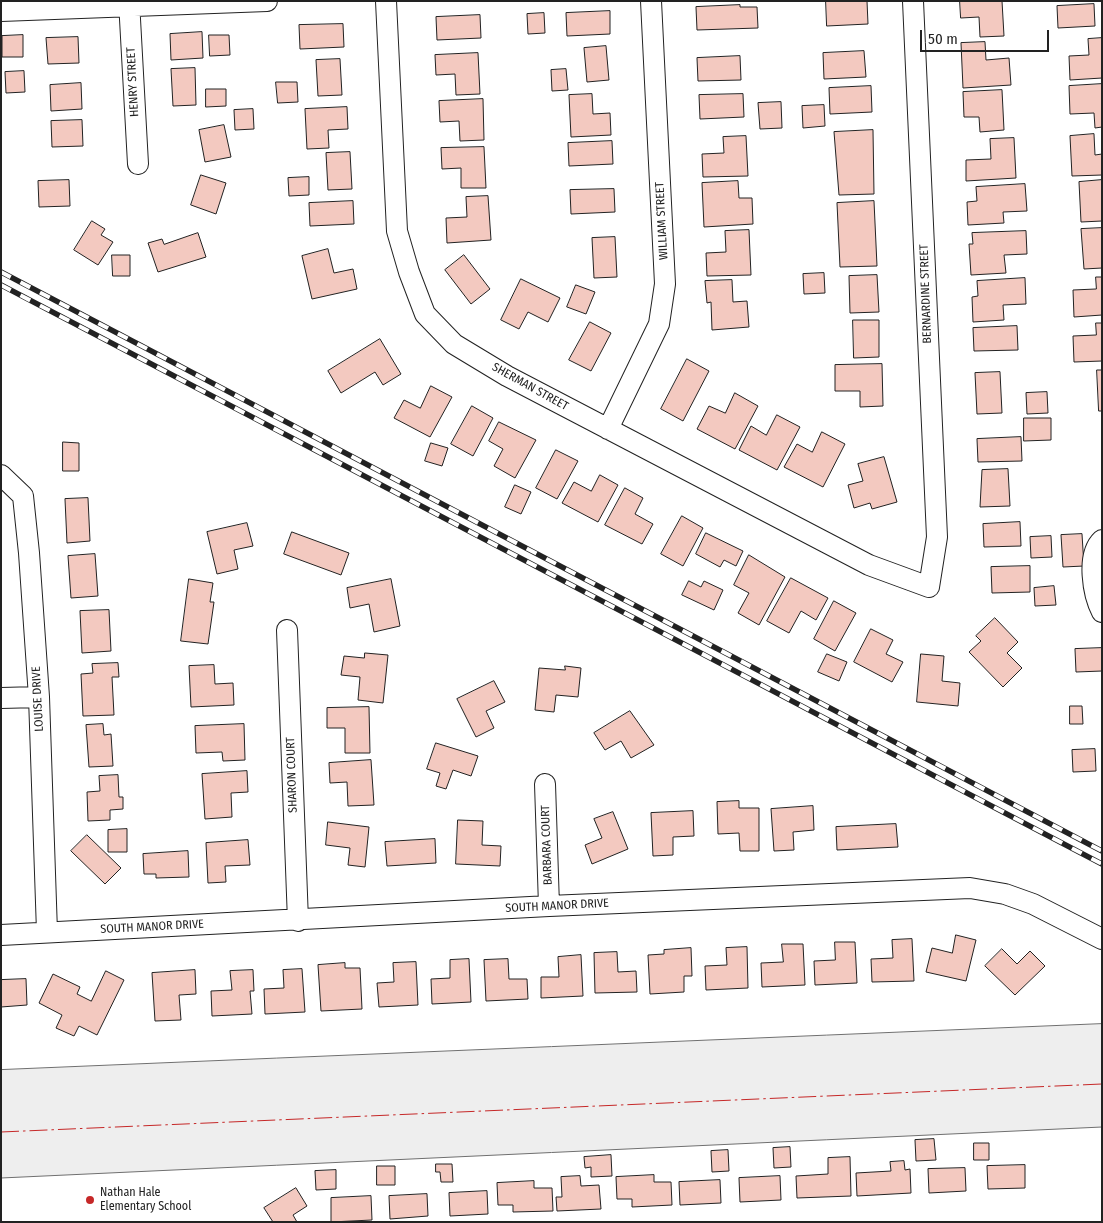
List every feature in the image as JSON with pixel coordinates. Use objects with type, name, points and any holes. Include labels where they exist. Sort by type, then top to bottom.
[{"type":"street","points":[[1,11],[129,3],[267,1]]},
{"type":"street","name":"SHERMAN STREET","points":[[386,1],[397,231],[409,272],[425,314],[454,344],[608,429],[869,565],[929,587]]},
{"type":"street","name":"WILLIAM STREET","points":[[608,429],[659,324],[664,284],[651,1]]},
{"type":"street","name":"BERNARDINE STREET","points":[[914,1],[937,537],[929,587]]},
{"type":"street","name":"HENRY STREET","points":[[129,3],[138,164]]},
{"type":"street","name":"LOUISE DRIVE","points":[[1,476],[23,496],[39,697],[47,932]]},
{"type":"street","points":[[1102,540],[1094,551],[1093,565],[1096,602],[1102,612]]},
{"type":"street","name":"SHARON COURT","points":[[287,630],[298,921]]},
{"type":"street","points":[[1,698],[39,697]]},
{"type":"street","name":"BARBARA COURT","points":[[545,784],[549,906]]},
{"type":"street","name":"SOUTH MANOR DRIVE","points":[[1,935],[298,921],[549,906],[970,888],[1005,894],[1033,904],[1102,939]]},
{"type":"shaded area","points":[[1102,1024],[1102,1127],[1,1178],[1,1070]]},
{"type":"building","points":[[826,1],[867,1],[868,24],[827,26]]},
{"type":"building","points":[[960,1],[1002,1],[1004,36],[980,37],[979,17],[961,18]]},
{"type":"building","points":[[1094,4],[1095,26],[1058,28],[1057,6]]},
{"type":"building","points":[[740,5],[740,7],[757,7],[758,28],[697,30],[696,7]]},
{"type":"building","points":[[610,11],[610,34],[567,36],[566,13]]},
{"type":"building","points":[[544,13],[545,33],[528,34],[527,14]]},
{"type":"building","points":[[480,15],[481,38],[437,40],[436,17]]},
{"type":"building","points":[[343,24],[344,47],[300,49],[299,25]]},
{"type":"building","points":[[202,32],[203,58],[171,60],[170,34]]},
{"type":"building","points":[[23,35],[23,57],[2,57],[2,36]]},
{"type":"building","points":[[209,35],[229,35],[230,55],[210,56]]},
{"type":"building","points":[[78,37],[79,63],[48,64],[46,38]]},
{"type":"building","points":[[1102,38],[1102,78],[1070,80],[1069,56],[1089,55],[1088,39]]},
{"type":"building","points":[[985,42],[986,60],[1009,58],[1011,85],[963,88],[961,43]]},
{"type":"building","points":[[606,46],[609,80],[587,82],[584,48]]},
{"type":"building","points":[[864,51],[866,77],[824,79],[823,53]]},
{"type":"building","points":[[478,53],[480,94],[456,95],[455,74],[436,75],[435,55]]},
{"type":"building","points":[[740,56],[741,80],[698,81],[697,58]]},
{"type":"building","points":[[340,59],[342,95],[318,96],[316,60]]},
{"type":"building","points":[[195,68],[196,105],[173,106],[171,69]]},
{"type":"building","points":[[566,69],[568,90],[552,91],[551,70]]},
{"type":"building","points":[[24,71],[25,92],[6,93],[5,72]]},
{"type":"building","points":[[276,82],[297,82],[298,102],[278,103]]},
{"type":"building","points":[[81,83],[82,109],[51,111],[50,85]]},
{"type":"building","points":[[1102,84],[1102,127],[1095,128],[1094,113],[1070,114],[1069,86]]},
{"type":"building","points":[[871,86],[872,112],[830,114],[829,88]]},
{"type":"building","points":[[206,89],[226,89],[226,106],[206,107]]},
{"type":"building","points":[[1002,90],[1004,130],[980,132],[979,117],[964,117],[963,92]]},
{"type":"building","points":[[592,94],[593,114],[610,113],[611,135],[571,137],[569,95]]},
{"type":"building","points":[[743,94],[744,117],[700,119],[699,95]]},
{"type":"building","points":[[483,99],[484,140],[460,141],[459,121],[440,122],[439,101]]},
{"type":"building","points":[[781,102],[782,128],[760,129],[758,103]]},
{"type":"building","points":[[824,105],[825,126],[803,128],[802,106]]},
{"type":"building","points":[[347,107],[348,129],[328,130],[329,148],[307,149],[305,109]]},
{"type":"building","points":[[253,109],[254,129],[235,130],[234,110]]},
{"type":"building","points":[[82,120],[83,146],[52,147],[51,121]]},
{"type":"building","points":[[224,125],[231,157],[205,162],[199,130]]},
{"type":"building","points":[[873,130],[874,194],[839,195],[834,132]]},
{"type":"building","points":[[1094,134],[1095,155],[1102,154],[1102,175],[1072,176],[1070,136]]},
{"type":"building","points":[[746,136],[748,176],[703,177],[702,154],[724,153],[723,137]]},
{"type":"building","points":[[1014,138],[1016,178],[966,181],[966,160],[991,159],[990,139]]},
{"type":"building","points":[[612,141],[613,164],[569,166],[568,143]]},
{"type":"building","points":[[484,147],[486,188],[461,188],[461,168],[442,169],[441,148]]},
{"type":"building","points":[[350,152],[352,189],[328,190],[326,153]]},
{"type":"building","points":[[201,175],[226,183],[216,214],[191,205]]},
{"type":"building","points":[[309,177],[309,195],[289,196],[288,178]]},
{"type":"building","points":[[69,180],[70,206],[39,207],[38,181]]},
{"type":"building","points":[[1102,180],[1102,221],[1081,222],[1079,182]]},
{"type":"building","points":[[738,181],[739,198],[752,198],[753,224],[704,227],[702,183]]},
{"type":"building","points":[[1025,184],[1027,211],[1003,212],[1004,223],[968,225],[967,202],[977,201],[976,187]]},
{"type":"building","points":[[614,189],[615,212],[571,214],[570,190]]},
{"type":"building","points":[[488,196],[491,240],[447,243],[446,218],[467,217],[466,197]]},
{"type":"building","points":[[353,201],[354,224],[310,226],[309,203]]},
{"type":"building","points":[[874,201],[877,266],[840,267],[837,203]]},
{"type":"building","points":[[92,221],[105,229],[101,235],[113,242],[98,265],[74,250]]},
{"type":"building","points":[[1102,228],[1102,268],[1084,269],[1081,229]]},
{"type":"building","points":[[749,230],[751,275],[707,276],[706,253],[726,252],[725,231]]},
{"type":"building","points":[[1026,231],[1027,254],[1004,255],[1006,273],[971,275],[969,244],[973,244],[972,233]]},
{"type":"building","points":[[198,233],[206,257],[158,272],[148,243],[162,239],[164,244]]},
{"type":"building","points":[[615,237],[617,277],[594,278],[592,238]]},
{"type":"building","points":[[328,249],[334,273],[353,269],[357,289],[312,299],[302,256]]},
{"type":"building","points":[[112,255],[130,255],[130,276],[113,276]]},
{"type":"building","points":[[464,255],[490,289],[471,304],[445,270]]},
{"type":"building","points":[[824,273],[825,293],[804,294],[803,274]]},
{"type":"building","points":[[877,275],[879,312],[850,313],[849,276]]},
{"type":"building","points":[[1096,277],[1102,277],[1102,315],[1074,317],[1073,290],[1096,289]]},
{"type":"building","points":[[1025,278],[1026,304],[1003,305],[1004,320],[973,322],[972,297],[978,296],[977,281]]},
{"type":"building","points":[[521,279],[560,298],[548,322],[528,312],[519,329],[501,320]]},
{"type":"building","points":[[732,280],[733,302],[747,301],[749,327],[712,330],[711,302],[707,303],[705,281]]},
{"type":"building","points":[[576,285],[595,292],[586,314],[567,307]]},
{"type":"building","points":[[853,320],[879,320],[879,357],[854,358]]},
{"type":"building","points":[[590,322],[611,333],[591,371],[569,360]]},
{"type":"building","points":[[1096,323],[1102,323],[1102,361],[1074,362],[1073,336],[1096,335]]},
{"type":"building","points":[[1017,326],[1018,350],[974,351],[973,328]]},
{"type":"building","points":[[380,339],[401,374],[383,385],[375,372],[341,393],[328,371]]},
{"type":"building","points":[[687,359],[709,371],[683,421],[661,409]]},
{"type":"building","points":[[882,364],[883,406],[860,407],[860,391],[835,391],[835,365]]},
{"type":"building","points":[[1097,370],[1102,370],[1102,411],[1099,411]]},
{"type":"building","points":[[1000,372],[1002,413],[977,414],[975,373]]},
{"type":"building","points":[[431,386],[452,397],[430,437],[394,418],[404,400],[420,408]]},
{"type":"building","points":[[1047,392],[1048,413],[1027,414],[1026,393]]},
{"type":"building","points":[[735,393],[758,406],[735,449],[697,429],[709,406],[725,413]]},
{"type":"building","points":[[472,406],[493,418],[473,456],[451,444]]},
{"type":"building","points":[[777,415],[800,427],[777,470],[739,450],[751,426],[766,435]]},
{"type":"building","points":[[1024,418],[1051,418],[1051,440],[1024,441]]},
{"type":"building","points":[[499,422],[536,440],[515,478],[494,466],[503,449],[489,441]]},
{"type":"building","points":[[822,432],[845,444],[823,487],[784,467],[797,444],[812,452]]},
{"type":"building","points":[[1021,437],[1022,461],[978,462],[977,439]]},
{"type":"building","points":[[63,442],[79,443],[79,471],[63,471]]},
{"type":"building","points":[[431,443],[448,448],[442,466],[425,461]]},
{"type":"building","points":[[556,450],[578,461],[557,499],[536,488]]},
{"type":"building","points":[[884,457],[897,502],[872,509],[870,503],[854,508],[848,485],[863,481],[858,464]]},
{"type":"building","points":[[1008,469],[1010,506],[980,507],[982,470]]},
{"type":"building","points":[[600,475],[618,485],[598,522],[562,503],[574,482],[591,491]]},
{"type":"building","points":[[515,485],[531,492],[521,514],[505,507]]},
{"type":"building","points":[[625,488],[643,498],[635,514],[653,524],[642,544],[605,525]]},
{"type":"building","points":[[88,498],[90,541],[67,543],[65,499]]},
{"type":"building","points":[[682,516],[703,528],[683,566],[661,554]]},
{"type":"building","points":[[1020,522],[1021,546],[984,547],[983,524]]},
{"type":"building","points":[[247,523],[253,546],[234,550],[238,569],[217,574],[207,532]]},
{"type":"building","points":[[292,532],[349,553],[341,575],[284,554]]},
{"type":"building","points":[[706,533],[743,551],[736,566],[724,560],[720,567],[696,554]]},
{"type":"building","points":[[1082,534],[1084,566],[1063,567],[1061,535]]},
{"type":"building","points":[[1051,536],[1052,557],[1031,558],[1030,537]]},
{"type":"building","points":[[95,554],[98,596],[71,598],[68,556]]},
{"type":"building","points":[[749,555],[785,577],[759,625],[738,613],[749,593],[734,585]]},
{"type":"building","points":[[1030,566],[1030,592],[992,593],[991,567]]},
{"type":"building","points":[[791,578],[828,598],[816,620],[801,611],[789,633],[767,621]]},
{"type":"building","points":[[189,579],[213,583],[210,602],[214,602],[208,644],[181,641]]},
{"type":"building","points":[[391,579],[400,626],[374,632],[369,604],[350,608],[347,588]]},
{"type":"building","points":[[689,581],[701,587],[704,581],[723,590],[714,610],[682,595]]},
{"type":"building","points":[[1054,586],[1056,605],[1035,606],[1034,588]]},
{"type":"building","points":[[834,601],[856,613],[835,651],[814,639]]},
{"type":"building","points":[[109,610],[111,651],[82,653],[80,611]]},
{"type":"building","points":[[995,618],[1018,642],[1007,653],[1022,668],[1003,687],[969,652],[981,641],[976,636]]},
{"type":"building","points":[[871,629],[893,640],[886,654],[903,662],[892,682],[854,662]]},
{"type":"building","points":[[1102,648],[1102,671],[1076,672],[1075,649]]},
{"type":"building","points":[[365,653],[388,655],[383,703],[358,700],[360,677],[341,675],[344,656],[364,658]]},
{"type":"building","points":[[827,654],[847,662],[839,681],[818,672]]},
{"type":"building","points":[[921,654],[944,656],[942,681],[960,683],[958,706],[917,702]]},
{"type":"building","points":[[118,663],[119,677],[112,677],[114,715],[83,716],[81,674],[93,673],[92,664]]},
{"type":"building","points":[[214,665],[215,684],[233,683],[234,705],[191,707],[189,666]]},
{"type":"building","points":[[565,666],[581,668],[578,697],[556,695],[554,712],[535,710],[539,668],[565,670]]},
{"type":"building","points":[[494,681],[505,702],[486,711],[494,728],[476,737],[457,699]]},
{"type":"building","points":[[1070,706],[1082,706],[1083,724],[1070,724]]},
{"type":"building","points":[[369,707],[370,753],[345,753],[345,728],[327,728],[327,708]]},
{"type":"building","points":[[630,711],[654,745],[631,758],[621,741],[605,750],[594,733]]},
{"type":"building","points":[[103,724],[104,735],[111,734],[113,766],[89,767],[86,725]]},
{"type":"building","points":[[244,724],[245,760],[223,761],[222,752],[196,753],[195,726]]},
{"type":"building","points":[[436,743],[478,756],[471,776],[453,770],[446,789],[436,786],[440,773],[427,769]]},
{"type":"building","points":[[1095,749],[1096,771],[1073,772],[1072,750]]},
{"type":"building","points":[[371,760],[374,805],[348,806],[347,782],[330,783],[329,763]]},
{"type":"building","points":[[247,771],[248,792],[231,793],[232,817],[205,819],[202,774]]},
{"type":"building","points":[[118,775],[119,797],[123,797],[123,809],[110,810],[110,820],[88,821],[87,792],[100,791],[99,776]]},
{"type":"building","points":[[739,801],[739,808],[759,808],[759,851],[740,851],[739,833],[718,834],[717,802]]},
{"type":"building","points":[[813,806],[814,830],[793,832],[794,850],[774,851],[771,809]]},
{"type":"building","points":[[693,811],[694,836],[673,837],[673,855],[653,856],[651,813]]},
{"type":"building","points":[[613,812],[628,849],[592,864],[585,845],[602,838],[594,819]]},
{"type":"building","points":[[458,820],[483,821],[482,845],[501,846],[500,866],[456,864]]},
{"type":"building","points":[[328,822],[369,827],[365,867],[348,865],[350,848],[326,845]]},
{"type":"building","points":[[896,824],[898,847],[837,850],[836,827]]},
{"type":"building","points":[[127,829],[127,852],[108,852],[108,830]]},
{"type":"building","points":[[87,835],[121,868],[105,884],[71,851]]},
{"type":"building","points":[[435,839],[436,863],[387,866],[385,842]]},
{"type":"building","points":[[248,840],[250,865],[225,866],[226,882],[208,883],[206,843]]},
{"type":"building","points":[[188,851],[189,877],[156,878],[156,874],[144,874],[143,854]]},
{"type":"building","points":[[956,935],[976,940],[966,981],[926,972],[932,948],[952,953]]},
{"type":"building","points":[[912,939],[914,981],[872,982],[871,959],[893,958],[892,940]]},
{"type":"building","points":[[835,942],[855,942],[857,983],[815,985],[814,961],[835,960]]},
{"type":"building","points":[[782,944],[803,944],[805,985],[762,987],[761,963],[783,962]]},
{"type":"building","points":[[747,947],[748,988],[706,990],[705,966],[727,965],[726,948]]},
{"type":"building","points":[[691,948],[692,976],[684,976],[684,992],[650,994],[648,955],[664,954],[664,950]]},
{"type":"building","points":[[1002,949],[1017,964],[1030,951],[1045,966],[1015,995],[985,966]]},
{"type":"building","points":[[617,952],[618,972],[636,971],[637,992],[595,993],[594,953]]},
{"type":"building","points":[[581,955],[583,996],[541,998],[541,977],[559,977],[558,957]]},
{"type":"building","points":[[469,959],[471,1002],[432,1004],[431,979],[450,978],[450,960]]},
{"type":"building","points":[[508,959],[509,979],[527,979],[528,999],[486,1001],[484,960]]},
{"type":"building","points":[[416,962],[418,1005],[379,1007],[377,983],[394,982],[393,963]]},
{"type":"building","points":[[345,963],[345,968],[360,968],[362,1009],[321,1011],[318,965]]},
{"type":"building","points":[[302,969],[305,1012],[265,1014],[264,989],[284,988],[283,970]]},
{"type":"building","points":[[195,970],[196,994],[179,995],[181,1020],[155,1021],[152,973]]},
{"type":"building","points":[[253,970],[254,991],[250,991],[252,1014],[212,1016],[211,991],[232,990],[230,971]]},
{"type":"building","points":[[106,971],[124,980],[97,1035],[79,1026],[74,1036],[56,1028],[62,1015],[39,1003],[53,974],[80,987],[77,994],[91,1001]]},
{"type":"building","points":[[26,979],[27,1005],[1,1007],[1,980]]},
{"type":"building","points":[[934,1139],[936,1160],[916,1161],[915,1140]]},
{"type":"building","points":[[974,1143],[989,1143],[989,1160],[974,1160]]},
{"type":"building","points":[[790,1147],[791,1167],[774,1168],[773,1148]]},
{"type":"building","points":[[728,1150],[729,1171],[712,1172],[711,1151]]},
{"type":"building","points":[[611,1155],[612,1176],[591,1177],[591,1167],[585,1168],[584,1157]]},
{"type":"building","points":[[850,1157],[851,1196],[797,1198],[796,1176],[828,1174],[828,1158]]},
{"type":"building","points":[[904,1161],[905,1170],[910,1169],[911,1193],[857,1196],[856,1173],[891,1171],[890,1162]]},
{"type":"building","points":[[436,1164],[452,1164],[453,1182],[441,1182],[440,1172],[436,1172]]},
{"type":"building","points":[[1025,1165],[1025,1188],[988,1189],[987,1166]]},
{"type":"building","points":[[377,1166],[395,1166],[395,1185],[377,1185]]},
{"type":"building","points":[[965,1168],[966,1191],[929,1193],[928,1169]]},
{"type":"building","points":[[336,1170],[336,1189],[316,1190],[315,1171]]},
{"type":"building","points":[[654,1175],[654,1182],[671,1182],[672,1205],[632,1207],[632,1199],[617,1199],[616,1177]]},
{"type":"building","points":[[580,1176],[581,1186],[599,1185],[601,1209],[557,1211],[556,1197],[562,1197],[561,1177]]},
{"type":"building","points":[[780,1176],[781,1200],[740,1202],[739,1178]]},
{"type":"building","points":[[720,1180],[721,1203],[680,1205],[679,1182]]},
{"type":"building","points":[[534,1181],[534,1188],[552,1188],[553,1211],[513,1212],[513,1205],[498,1205],[497,1183]]},
{"type":"building","points":[[296,1188],[307,1206],[293,1215],[297,1222],[273,1222],[264,1208]]},
{"type":"building","points":[[487,1191],[488,1214],[450,1216],[449,1193]]},
{"type":"building","points":[[427,1194],[428,1216],[390,1219],[389,1196]]},
{"type":"building","points":[[371,1196],[372,1220],[331,1222],[331,1198]]},
{"type":"railway","points":[[1,272],[1102,851]]},
{"type":"railway","points":[[1,285],[1102,864]]},
{"type":"power","points":[[1,1132],[1102,1084]]},
{"type":"place","name":"Nathan Hale Elementary School","points":[[90,1200]]}]
